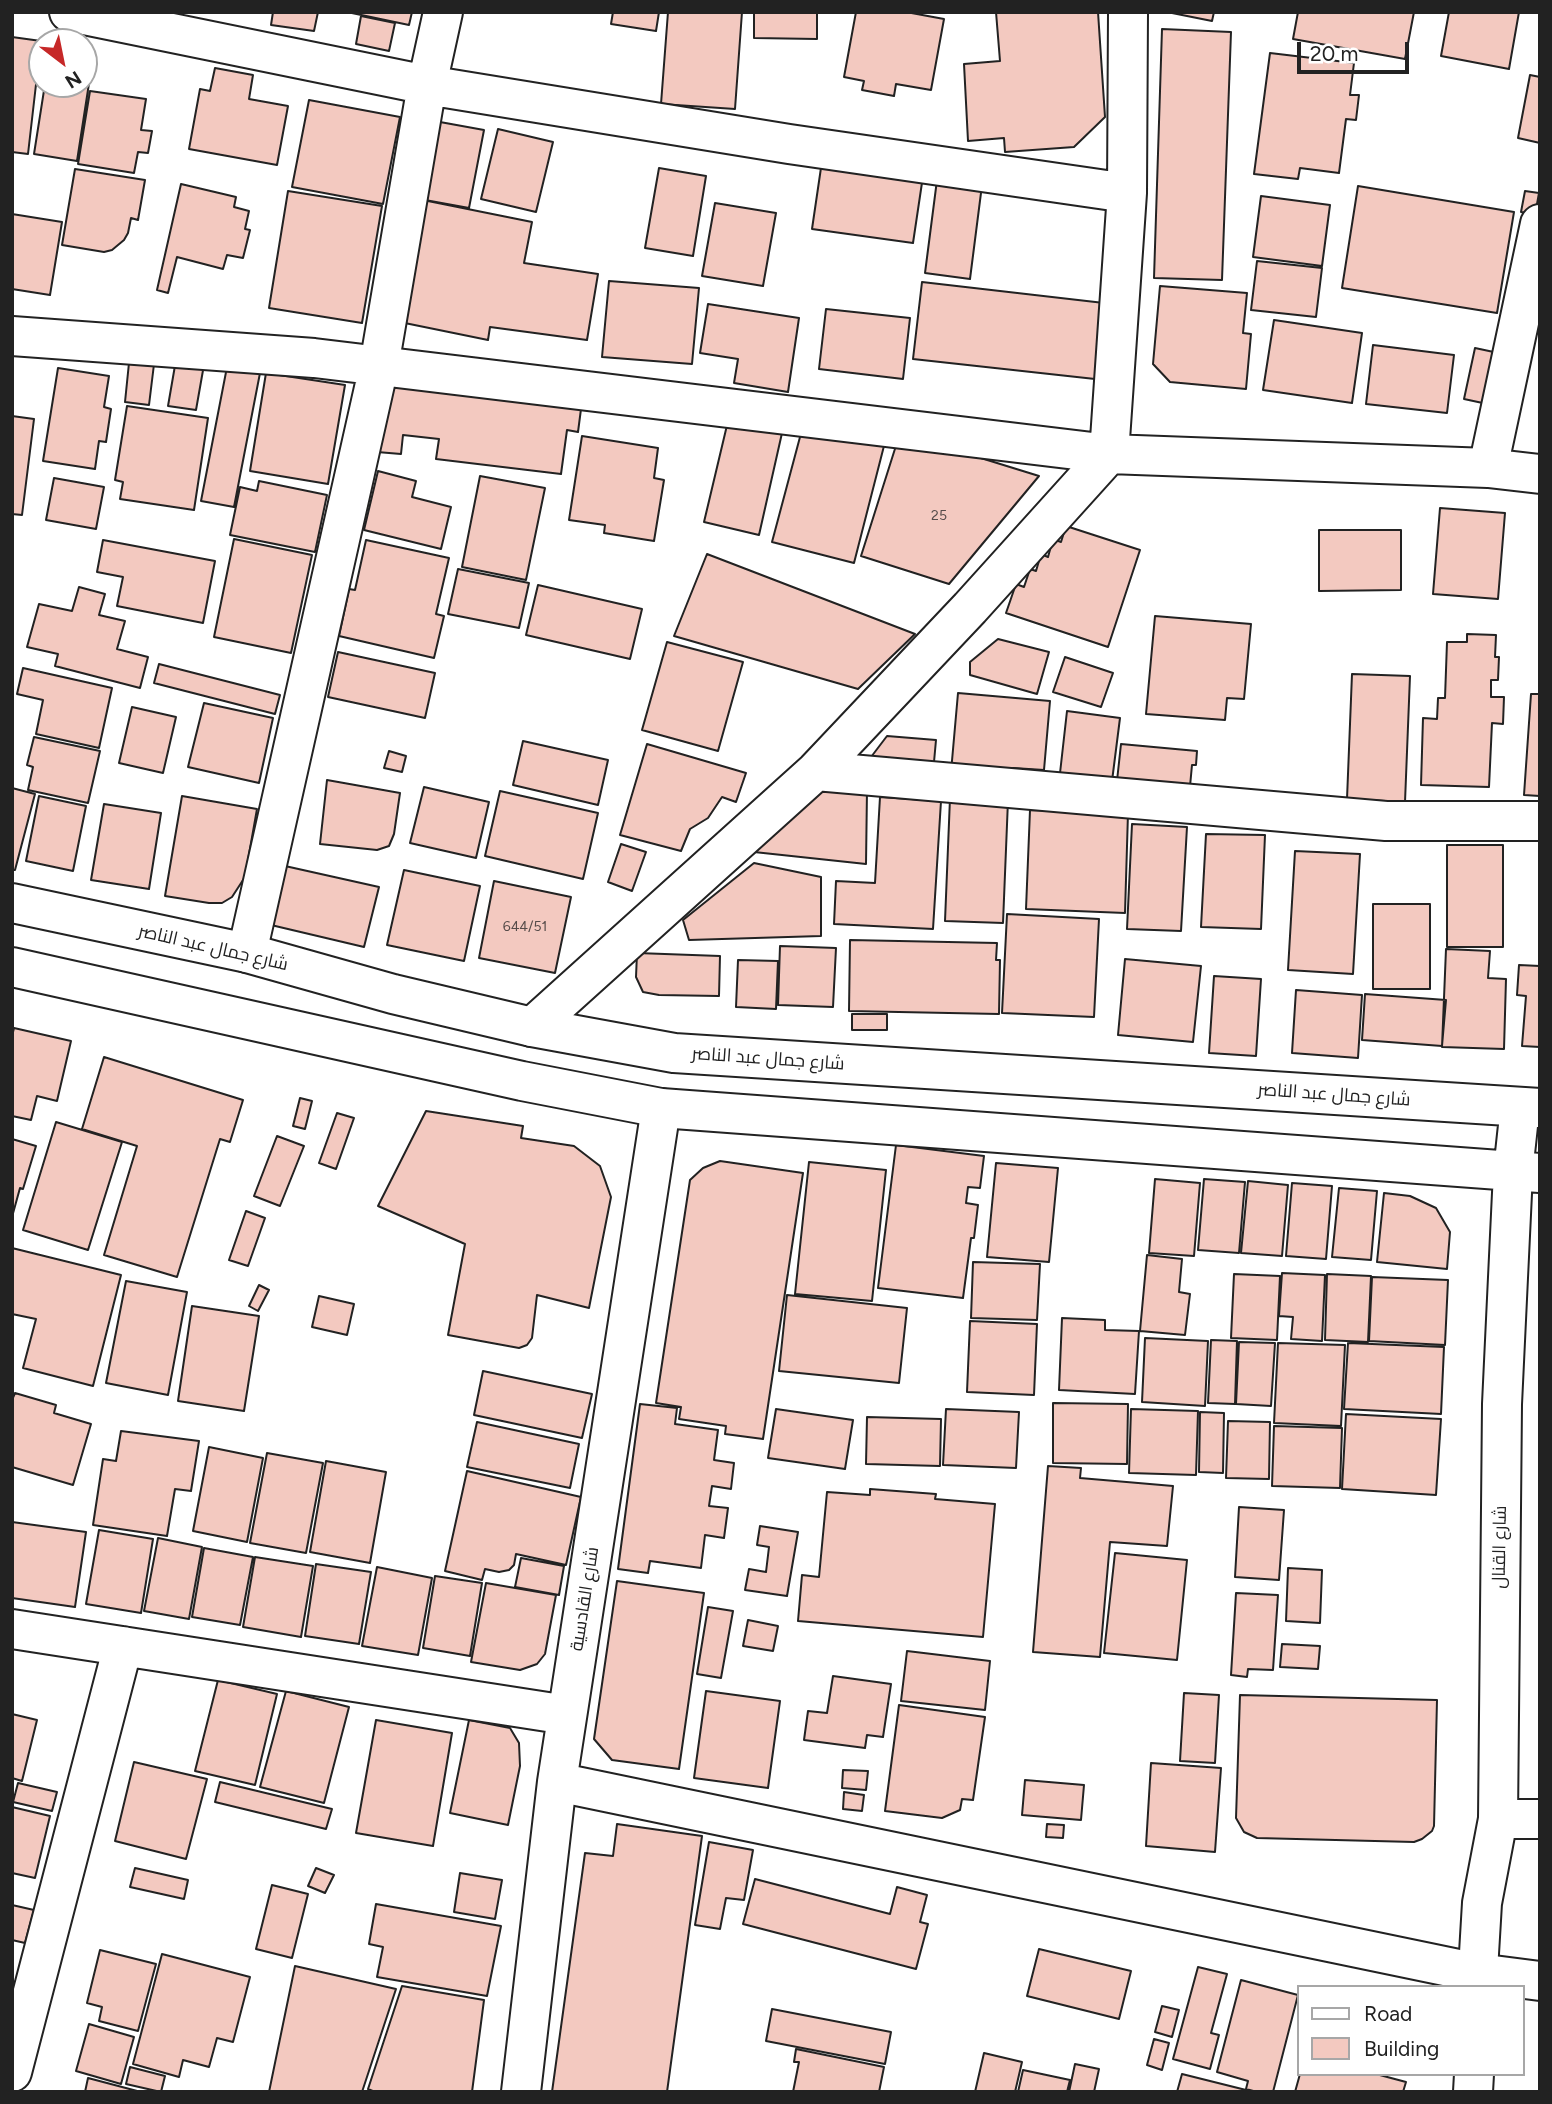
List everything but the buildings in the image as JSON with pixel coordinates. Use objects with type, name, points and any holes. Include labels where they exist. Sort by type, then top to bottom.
[{"type":"street","points":[[69,12],[427,85],[789,144],[1127,192]]},
{"type":"street","points":[[247,953],[379,366],[427,85],[443,12]]},
{"type":"street","points":[[532,1027],[816,771],[970,608],[1109,454],[1127,192],[1128,12]]},
{"type":"street","points":[[1488,468],[1540,224]]},
{"type":"street","points":[[12,336],[314,358],[1109,454],[1488,468],[1540,474]]},
{"type":"street","points":[[816,771],[1386,821],[1540,821]]},
{"type":"street","name":"شارع جمال عبد الناصر","points":[[12,903],[247,953],[393,994],[532,1027],[674,1053],[1530,1108]]},
{"type":"street","points":[[12,967],[522,1081],[661,1108],[1527,1172]]},
{"type":"street","name":"شارع القادسية","points":[[521,2092],[557,1782],[661,1108]]},
{"type":"street","name":"شارع القنال","points":[[1478,1980],[1482,1903],[1498,1819],[1502,1404],[1527,1172],[1530,1108]]},
{"type":"street","points":[[12,1629],[567,1715]]},
{"type":"street","points":[[12,2072],[123,1646]]},
{"type":"street","points":[[557,1782],[1478,1980],[1540,1981]]},
{"type":"street","points":[[1498,1819],[1540,1819]]}]
